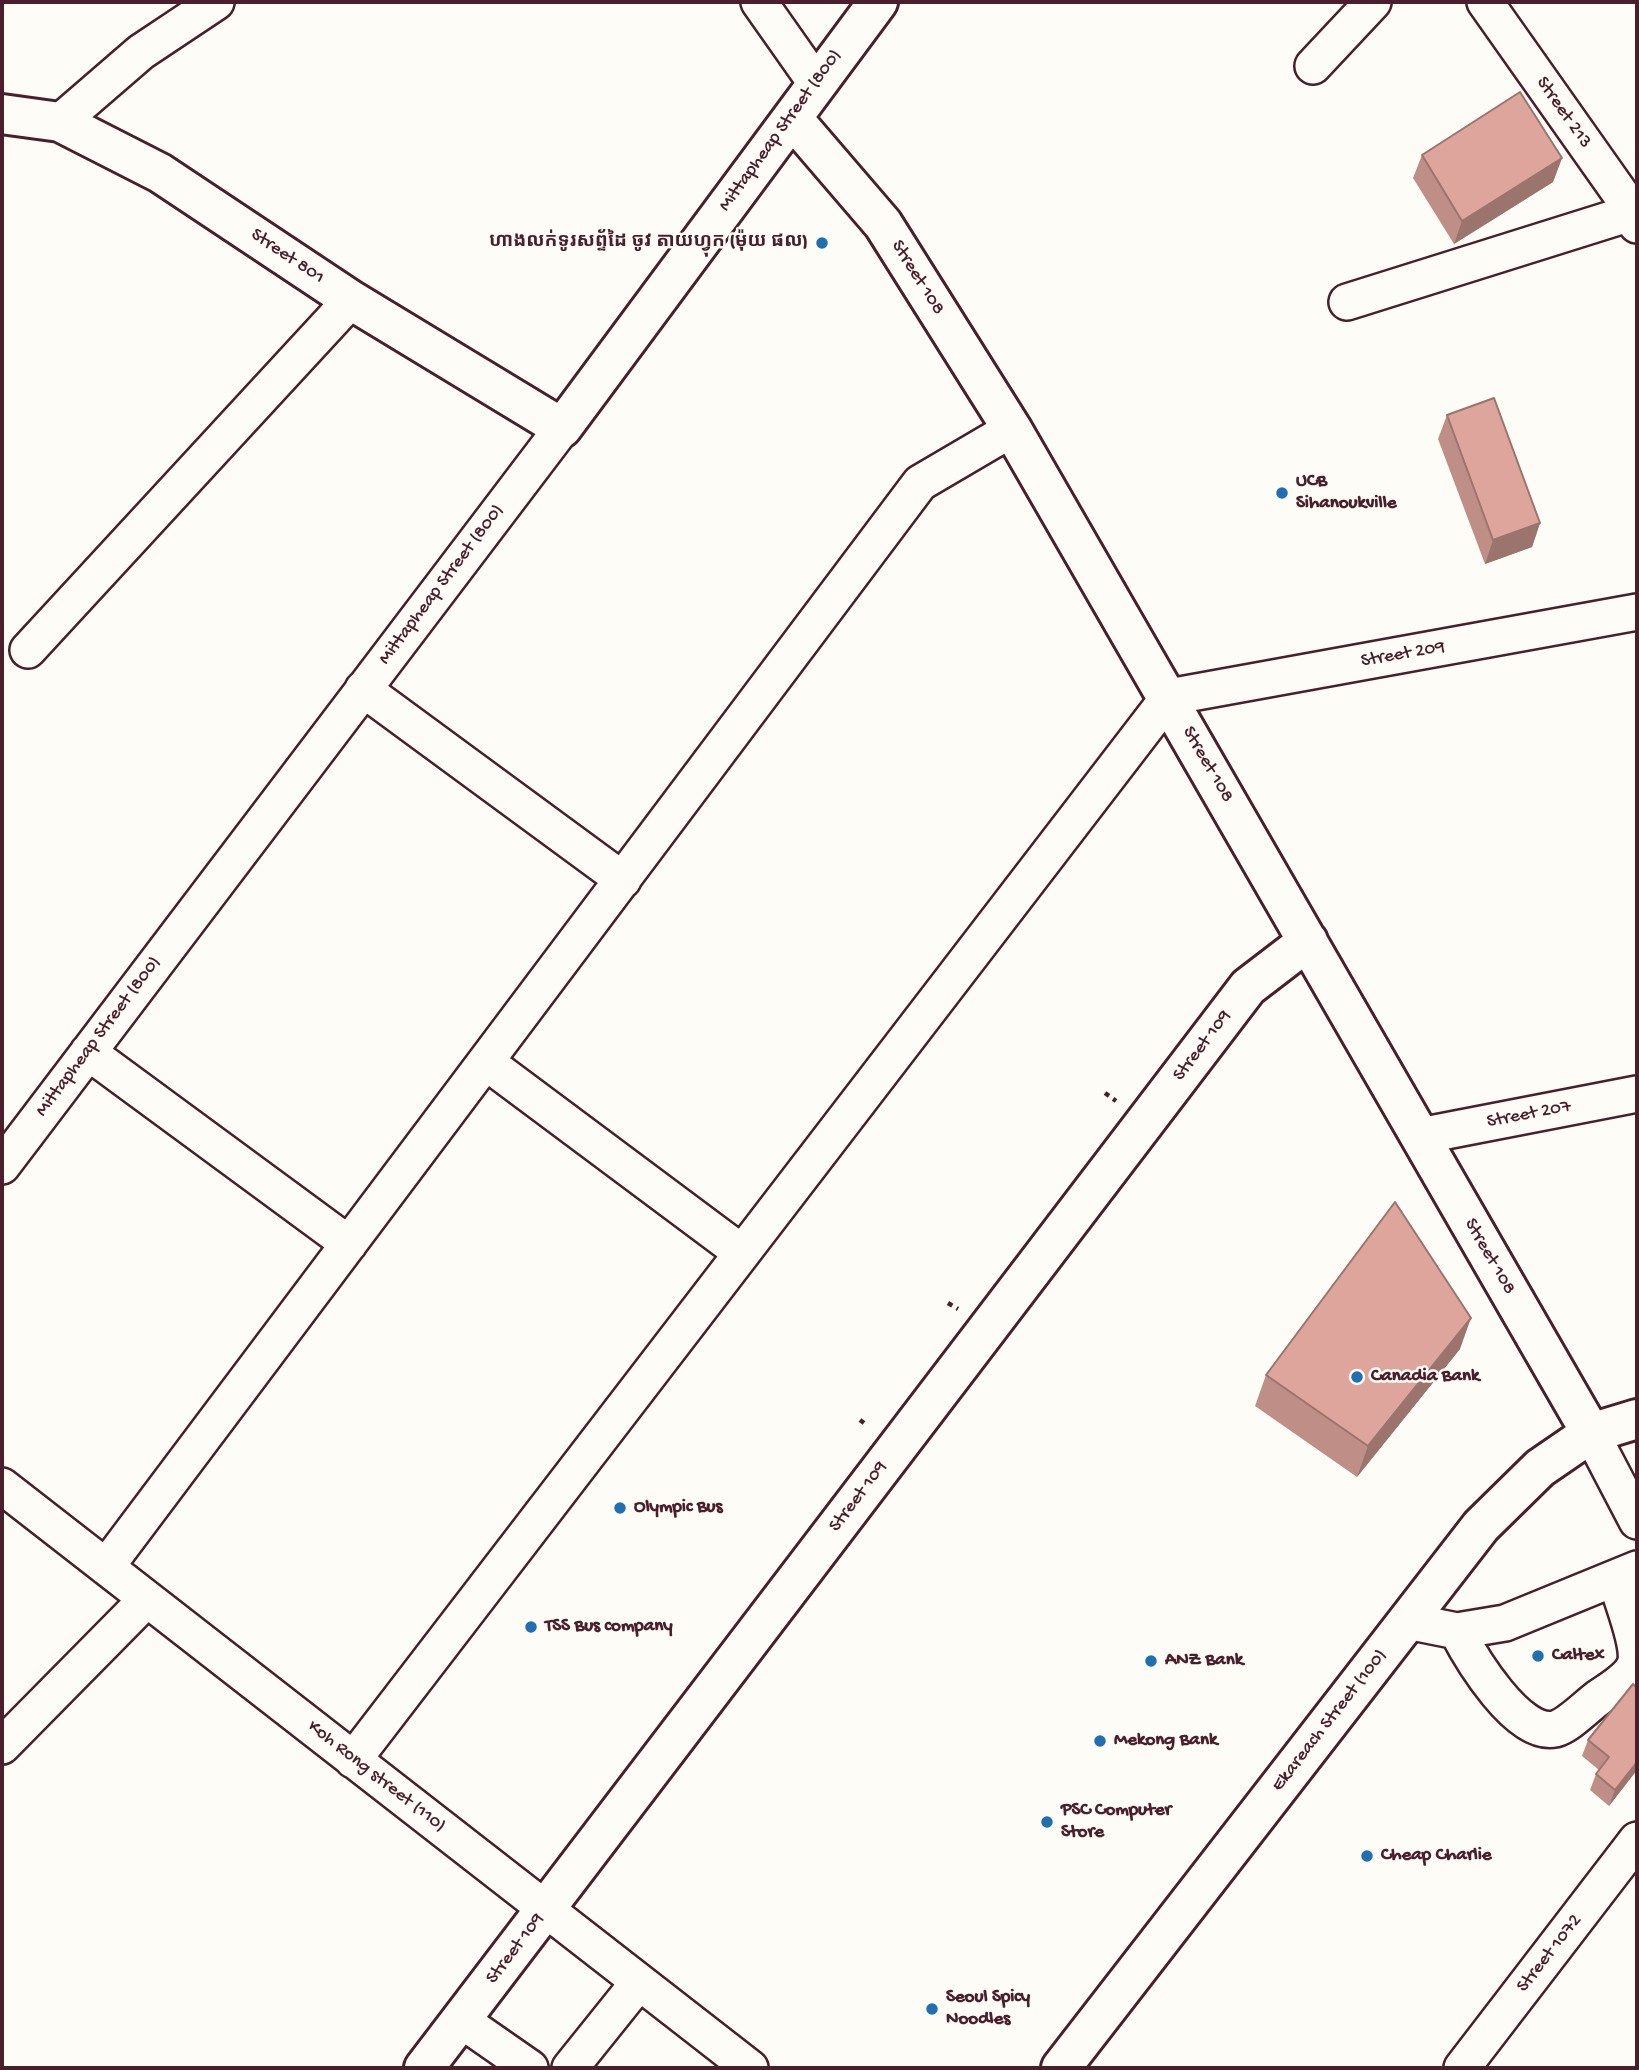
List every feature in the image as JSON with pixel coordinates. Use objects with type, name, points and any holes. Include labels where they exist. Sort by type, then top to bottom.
[{"type":"main road","name":"Mittapheap Street (800)","points":[[562,428],[878,2]]},
{"type":"main road","name":"Street 801","points":[[2,114],[60,122],[160,173],[351,300],[562,428]]},
{"type":"main road","name":"Street 108","points":[[792,118],[883,224],[1012,429],[1169,697],[1591,1433]]},
{"type":"main road","name":"Street 109","points":[[424,2068],[1248,987],[1308,941]]},
{"type":"main road","name":"Ekareach Street (100)","points":[[1061,2068],[1481,1526],[1540,1468],[1591,1433],[1637,1419]]},
{"type":"street","points":[[60,122],[141,51],[216,2]]},
{"type":"street","points":[[759,2],[816,83]]},
{"type":"street","points":[[1313,66],[1373,2]]},
{"type":"street","name":"Street 213","points":[[1485,2],[1636,216]]},
{"type":"street","points":[[1348,302],[1636,216]]},
{"type":"street","points":[[28,650],[351,300]]},
{"type":"street","name":"Mittapheap Street (800)","points":[[2,1166],[562,428]]},
{"type":"street","points":[[106,1567],[920,483],[1012,429]]},
{"type":"street","name":"Street 209","points":[[1169,697],[1637,612]]},
{"type":"street","points":[[363,689],[623,880]]},
{"type":"street","points":[[353,1760],[1169,697]]},
{"type":"street","points":[[88,1052],[349,1244]]},
{"type":"street","points":[[486,1062],[742,1253]]},
{"type":"street","name":"Street 207","points":[[1420,1136],[1637,1094]]},
{"type":"street","points":[[1591,1433],[1637,1521]]},
{"type":"street","name":"Koh Rong street (110)","points":[[2,1486],[750,2068]]},
{"type":"street","points":[[1407,1621],[1457,1631],[1505,1623],[1627,1574],[1636,1663],[1624,1679],[1557,1728],[1542,1730],[1493,1689],[1475,1667],[1457,1631]]},
{"type":"street","points":[[2,1746],[147,1599]]},
{"type":"street","name":"Street 1072","points":[[1462,2068],[1637,1840]]},
{"type":"street","points":[[570,2068],[639,1982]]},
{"type":"street","points":[[461,2020],[530,2068]]},
{"type":"building","points":[[1520,92],[1562,158],[1462,221],[1422,155]]},
{"type":"building","points":[[1494,398],[1540,523],[1493,540],[1447,415]]},
{"type":"building","name":"Canadia Bank","points":[[1395,1202],[1471,1318],[1368,1446],[1266,1375]]},
{"type":"building","points":[[1633,1684],[1637,1688],[1637,1762],[1615,1790],[1596,1774],[1609,1757],[1588,1740]]},
{"type":"place","name":"ហាងលក់ទូរសព្ទ័ដៃ ចូវ តាយហ្វុក (ម៉ុយ ផល)","points":[[822,243]]},
{"type":"place","name":"UCB Sihanoukville","points":[[1282,493]]},
{"type":"place","name":"Canadia Bank","points":[[1357,1377]]},
{"type":"place","name":"Olympic Bus","points":[[620,1508]]},
{"type":"place","name":"TSS Bus company","points":[[531,1627]]},
{"type":"place","name":"Caltex","points":[[1538,1656]]},
{"type":"place","name":"ANZ Bank","points":[[1151,1661]]},
{"type":"place","name":"Mekong Bank","points":[[1100,1741]]},
{"type":"place","name":"PSC Computer Store","points":[[1047,1822]]},
{"type":"place","name":"Cheap Charlie","points":[[1367,1856]]},
{"type":"place","name":"Seoul Spicy Noodles","points":[[932,2009]]}]
